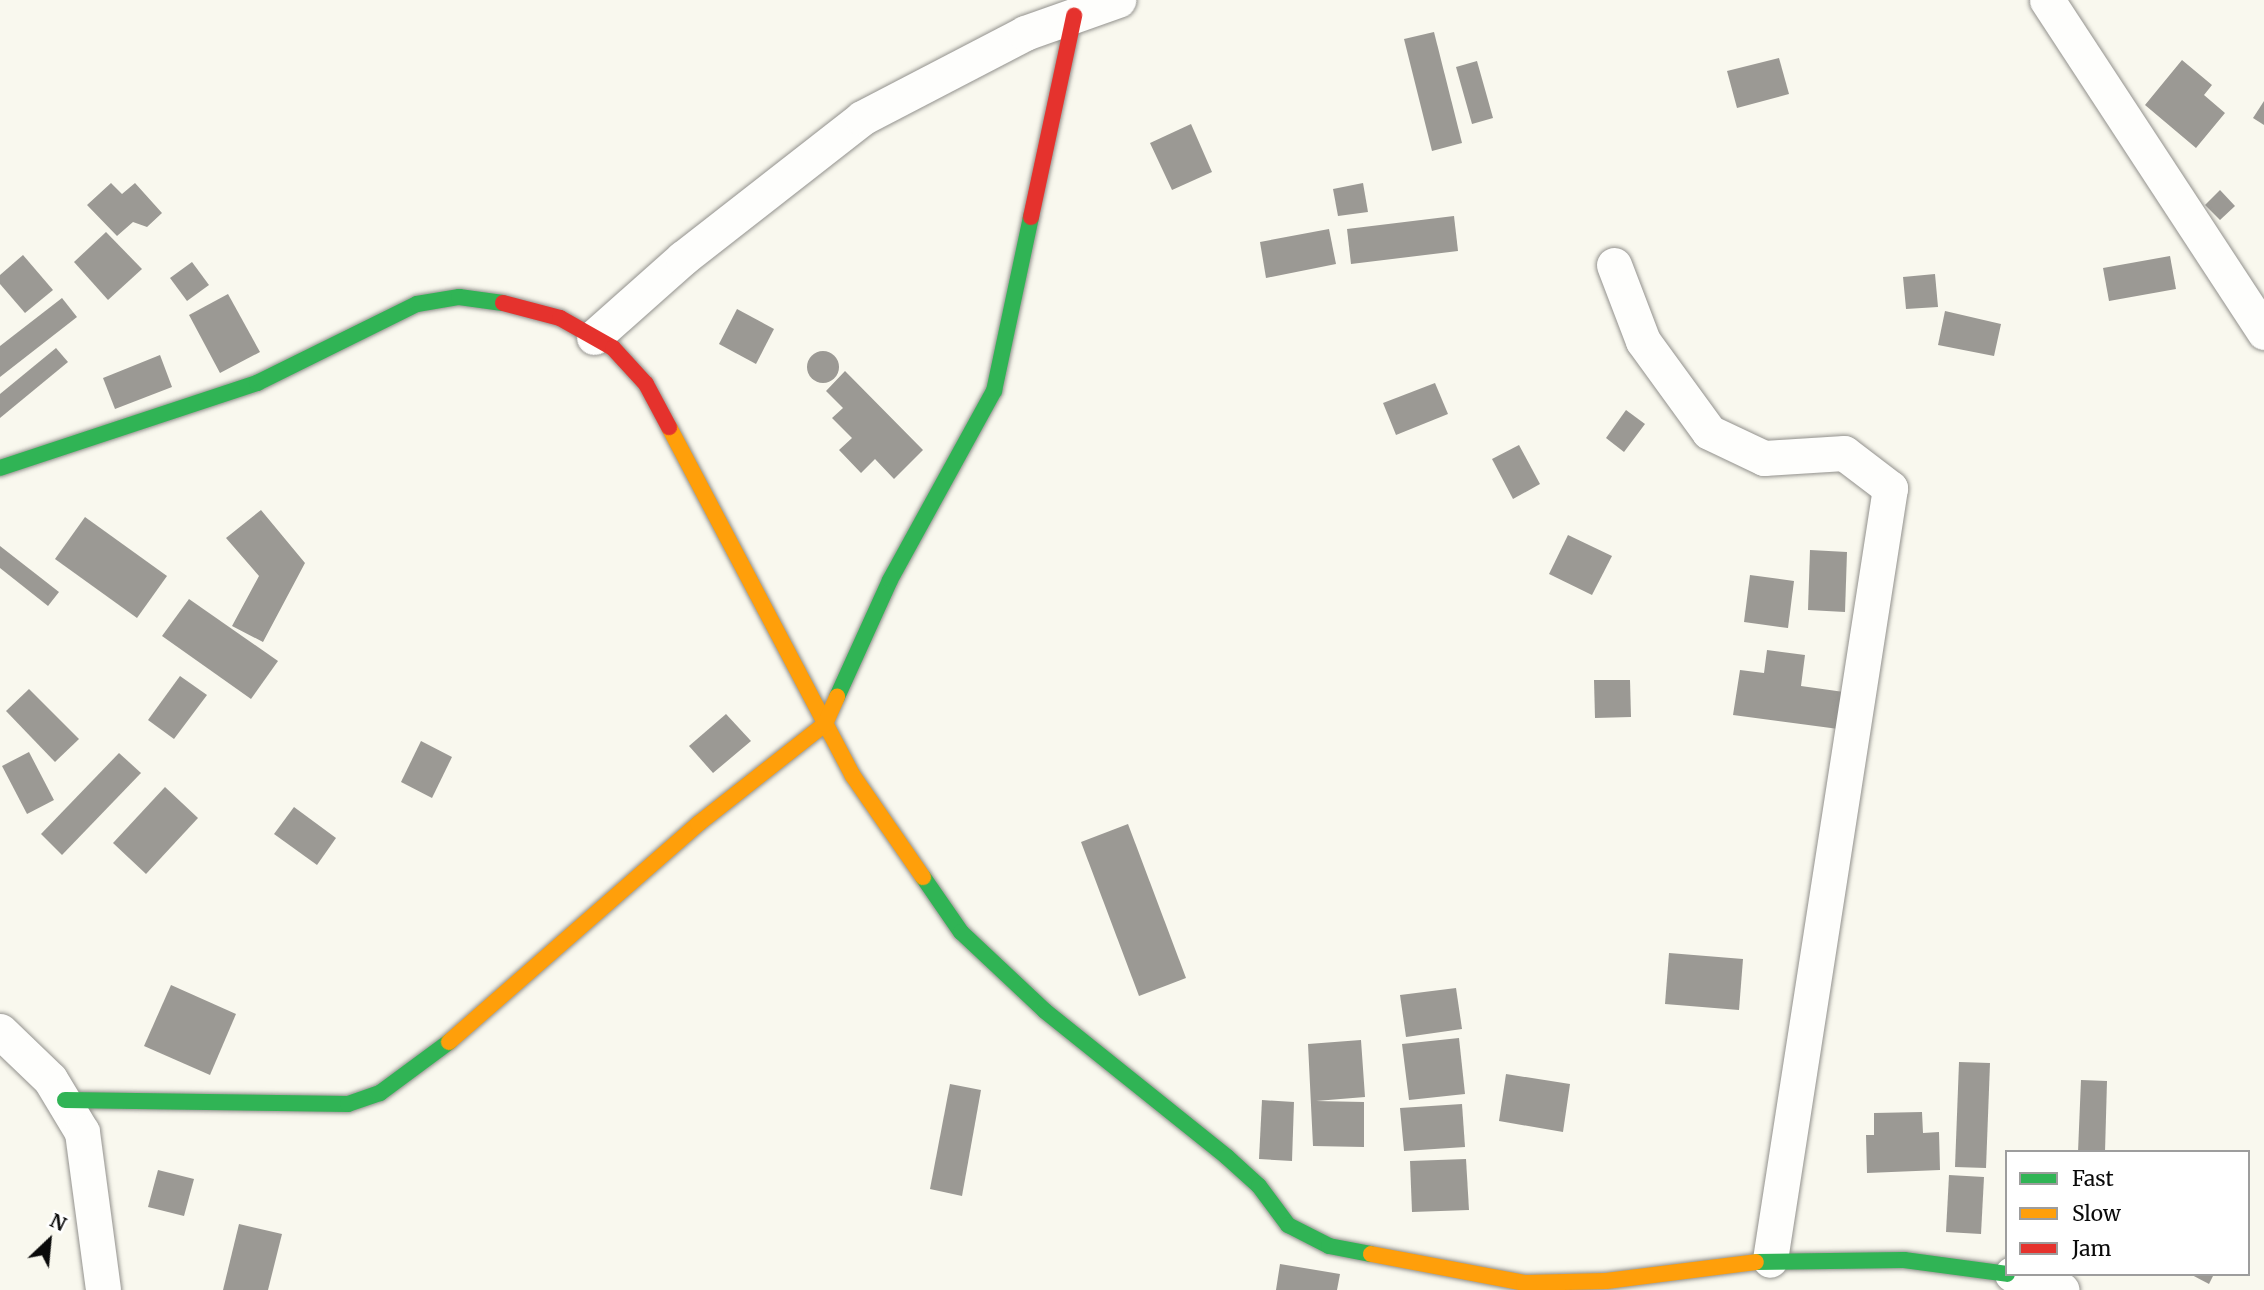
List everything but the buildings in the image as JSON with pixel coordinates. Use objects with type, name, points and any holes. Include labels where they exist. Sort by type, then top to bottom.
[{"type":"street","points":[[594,337],[683,258],[862,118],[1002,45],[1118,0]]},
{"type":"street","points":[[2047,0],[2264,332]]},
{"type":"street","points":[[65,1100],[348,1104],[380,1093],[422,1066],[698,824],[825,724],[890,580],[994,391],[1074,16]]},
{"type":"street","points":[[1614,265],[1643,341],[1709,432],[1764,458],[1844,453],[1890,488],[1770,1260]]},
{"type":"street","points":[[0,468],[257,383],[417,304],[458,297],[500,302],[560,318],[613,348],[646,384],[853,776],[961,932],[1045,1011],[1227,1157],[1259,1186],[1288,1225],[1329,1246],[1523,1286],[1606,1282],[1770,1260],[1904,1260],[1951,1278],[2005,1273]]},
{"type":"street","points":[[0,1031],[65,1100],[82,1132],[103,1290]]},
{"type":"street","points":[[2018,1276],[2062,1290]]},
{"type":"traffic: fast","points":[[837,697],[890,580],[994,391],[1031,217]]},
{"type":"traffic: fast","points":[[0,468],[257,383],[417,304],[459,297],[503,303]]},
{"type":"traffic: fast","points":[[923,877],[961,932],[1045,1011],[1227,1157],[1259,1186],[1288,1225],[1329,1246],[1371,1254]]},
{"type":"traffic: fast","points":[[65,1100],[348,1104],[380,1093],[449,1042]]},
{"type":"traffic: fast","points":[[1756,1262],[1904,1260],[2005,1274]]},
{"type":"traffic: slow","points":[[669,427],[853,776],[923,877]]},
{"type":"traffic: slow","points":[[449,1042],[698,824],[825,724],[837,697]]},
{"type":"traffic: slow","points":[[1371,1254],[1524,1283],[1606,1281],[1756,1262]]},
{"type":"traffic: jam","points":[[1031,217],[1074,16]]},
{"type":"traffic: jam","points":[[503,303],[560,318],[613,348],[646,384],[669,427]]}]
